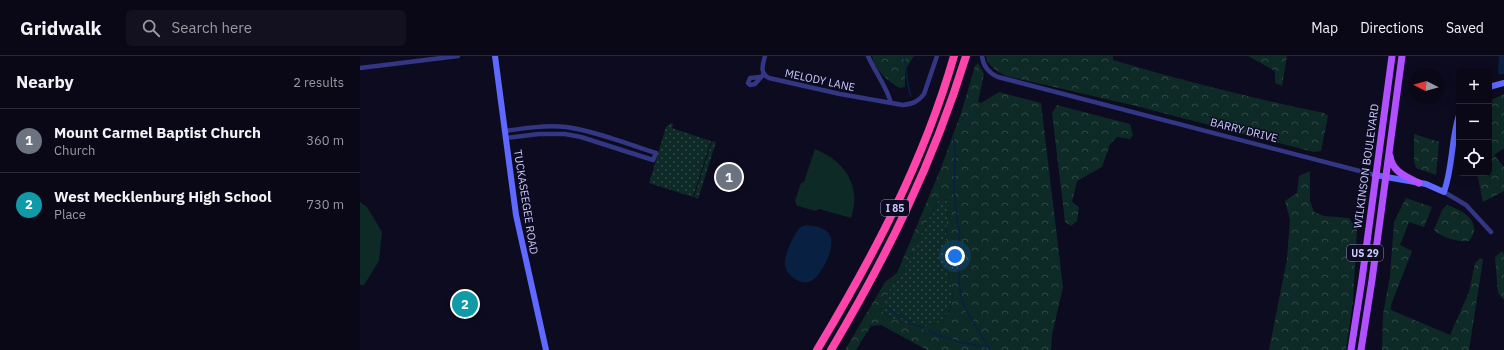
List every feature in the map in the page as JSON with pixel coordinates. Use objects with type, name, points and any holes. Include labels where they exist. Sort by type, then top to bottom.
[{"type":"highway","name":"I 85","points":[[817,350],[865,269],[905,188],[933,120],[954,56]]},
{"type":"highway","name":"I 85","points":[[831,350],[874,276],[910,203],[929,160],[947,113],[966,56]]},
{"type":"main road","name":"WILKINSON BOULEVARD","points":[[1351,350],[1392,56]]},
{"type":"main road","name":"WILKINSON BOULEVARD","points":[[1360,350],[1402,56]]},
{"type":"main road","points":[[1389,151],[1390,160],[1396,170],[1419,183]]},
{"type":"street","points":[[360,68],[458,56]]},
{"type":"street","name":"TUCKASEEGEE ROAD","points":[[495,56],[516,216],[546,350]]},
{"type":"street","name":"MELODY LANE","points":[[765,56],[762,76],[891,103],[909,105],[921,98],[926,89],[938,56]]},
{"type":"street","points":[[868,56],[875,73],[887,91],[891,103]]},
{"type":"street","name":"BARRY DRIVE","points":[[982,56],[983,64],[994,75],[1013,81],[1375,175],[1419,183],[1444,192],[1466,205],[1491,232]]},
{"type":"street","points":[[1492,86],[1504,83]]},
{"type":"street","points":[[504,131],[542,127],[566,127],[586,131],[656,153],[653,160],[581,137],[565,134],[546,133],[505,138]]},
{"type":"street","points":[[1444,192],[1450,178],[1456,129]]},
{"type":"green space","points":[[872,56],[914,56],[905,70],[905,87],[900,88],[887,79],[879,71]]},
{"type":"green space","points":[[986,56],[1113,56],[1113,60],[1165,75],[1324,113],[1328,116],[1321,151],[1314,152],[1136,106],[1006,76],[991,66]]},
{"type":"green space","points":[[1248,56],[1287,56],[1282,86],[1275,83],[1275,71]]},
{"type":"green space","points":[[978,63],[984,74],[978,102],[981,103],[999,92],[1041,103],[1063,287],[1052,335],[1051,350],[927,350],[881,325],[871,326],[856,350],[845,350],[885,282],[897,273],[941,168],[961,113],[975,66]],"holes":[[[940,198],[948,200],[945,259],[953,293],[950,310],[940,322],[927,326],[905,324],[885,315],[881,309],[891,287],[902,274]]]},
{"type":"green space","points":[[1504,94],[1504,148],[1494,155],[1504,167],[1504,191],[1483,202],[1478,176],[1492,176],[1492,100]]},
{"type":"green space","points":[[1057,105],[1130,124],[1133,135],[1130,139],[1117,137],[1110,144],[1102,167],[1077,181],[1072,202],[1079,207],[1077,221],[1071,226],[1065,222],[1052,113]]},
{"type":"green space","points":[[671,123],[673,124],[672,128],[711,141],[693,197],[649,183],[666,127]]},
{"type":"green space","points":[[1414,134],[1439,142],[1436,175],[1416,168],[1414,162]]},
{"type":"green space","points":[[712,141],[716,142],[698,199],[694,197]]},
{"type":"green space","points":[[815,149],[835,160],[848,176],[854,195],[854,206],[851,218],[819,209],[816,211],[797,206],[795,201],[801,183],[804,182]]},
{"type":"green space","points":[[1310,171],[1310,201],[1314,212],[1324,216],[1349,218],[1357,229],[1353,301],[1346,350],[1269,350],[1287,259],[1290,220],[1285,201],[1297,193],[1299,176]]},
{"type":"green space","points":[[940,198],[948,200],[945,259],[953,293],[950,309],[940,322],[927,326],[905,324],[885,315],[881,309],[891,287],[902,274]]},
{"type":"green space","points":[[1406,198],[1432,207],[1424,227],[1409,222],[1400,245],[1412,251],[1391,305],[1391,310],[1450,335],[1469,292],[1475,263],[1480,258],[1483,260],[1469,350],[1382,350],[1383,314],[1390,276],[1394,222]]},
{"type":"green space","points":[[360,202],[367,207],[382,232],[379,261],[364,285],[360,285]]},
{"type":"green space","points":[[1447,205],[1461,211],[1470,218],[1474,227],[1474,232],[1469,241],[1450,239],[1434,230],[1442,210]]},
{"type":"green space","points":[[1502,251],[1504,254],[1504,300],[1498,293],[1495,257]]},
{"type":"water","points":[[1499,56],[1504,56],[1504,74],[1498,74]]},
{"type":"water","points":[[806,225],[815,226],[827,232],[830,236],[831,247],[826,262],[820,273],[812,280],[803,282],[790,275],[786,269],[785,262],[787,251],[792,239],[801,227]]},
{"type":"waterway","points":[[904,56],[908,86],[911,96]]},
{"type":"waterway","points":[[953,136],[955,149],[954,192],[959,231],[959,283],[962,301],[990,350]]},
{"type":"waterway","points":[[886,307],[910,322],[935,334],[960,342],[988,347]]},
{"type":"place","name":"Mount Carmel Baptist Church","points":[[729,177]]},
{"type":"place","name":"West Mecklenburg High School","points":[[465,304]]}]
